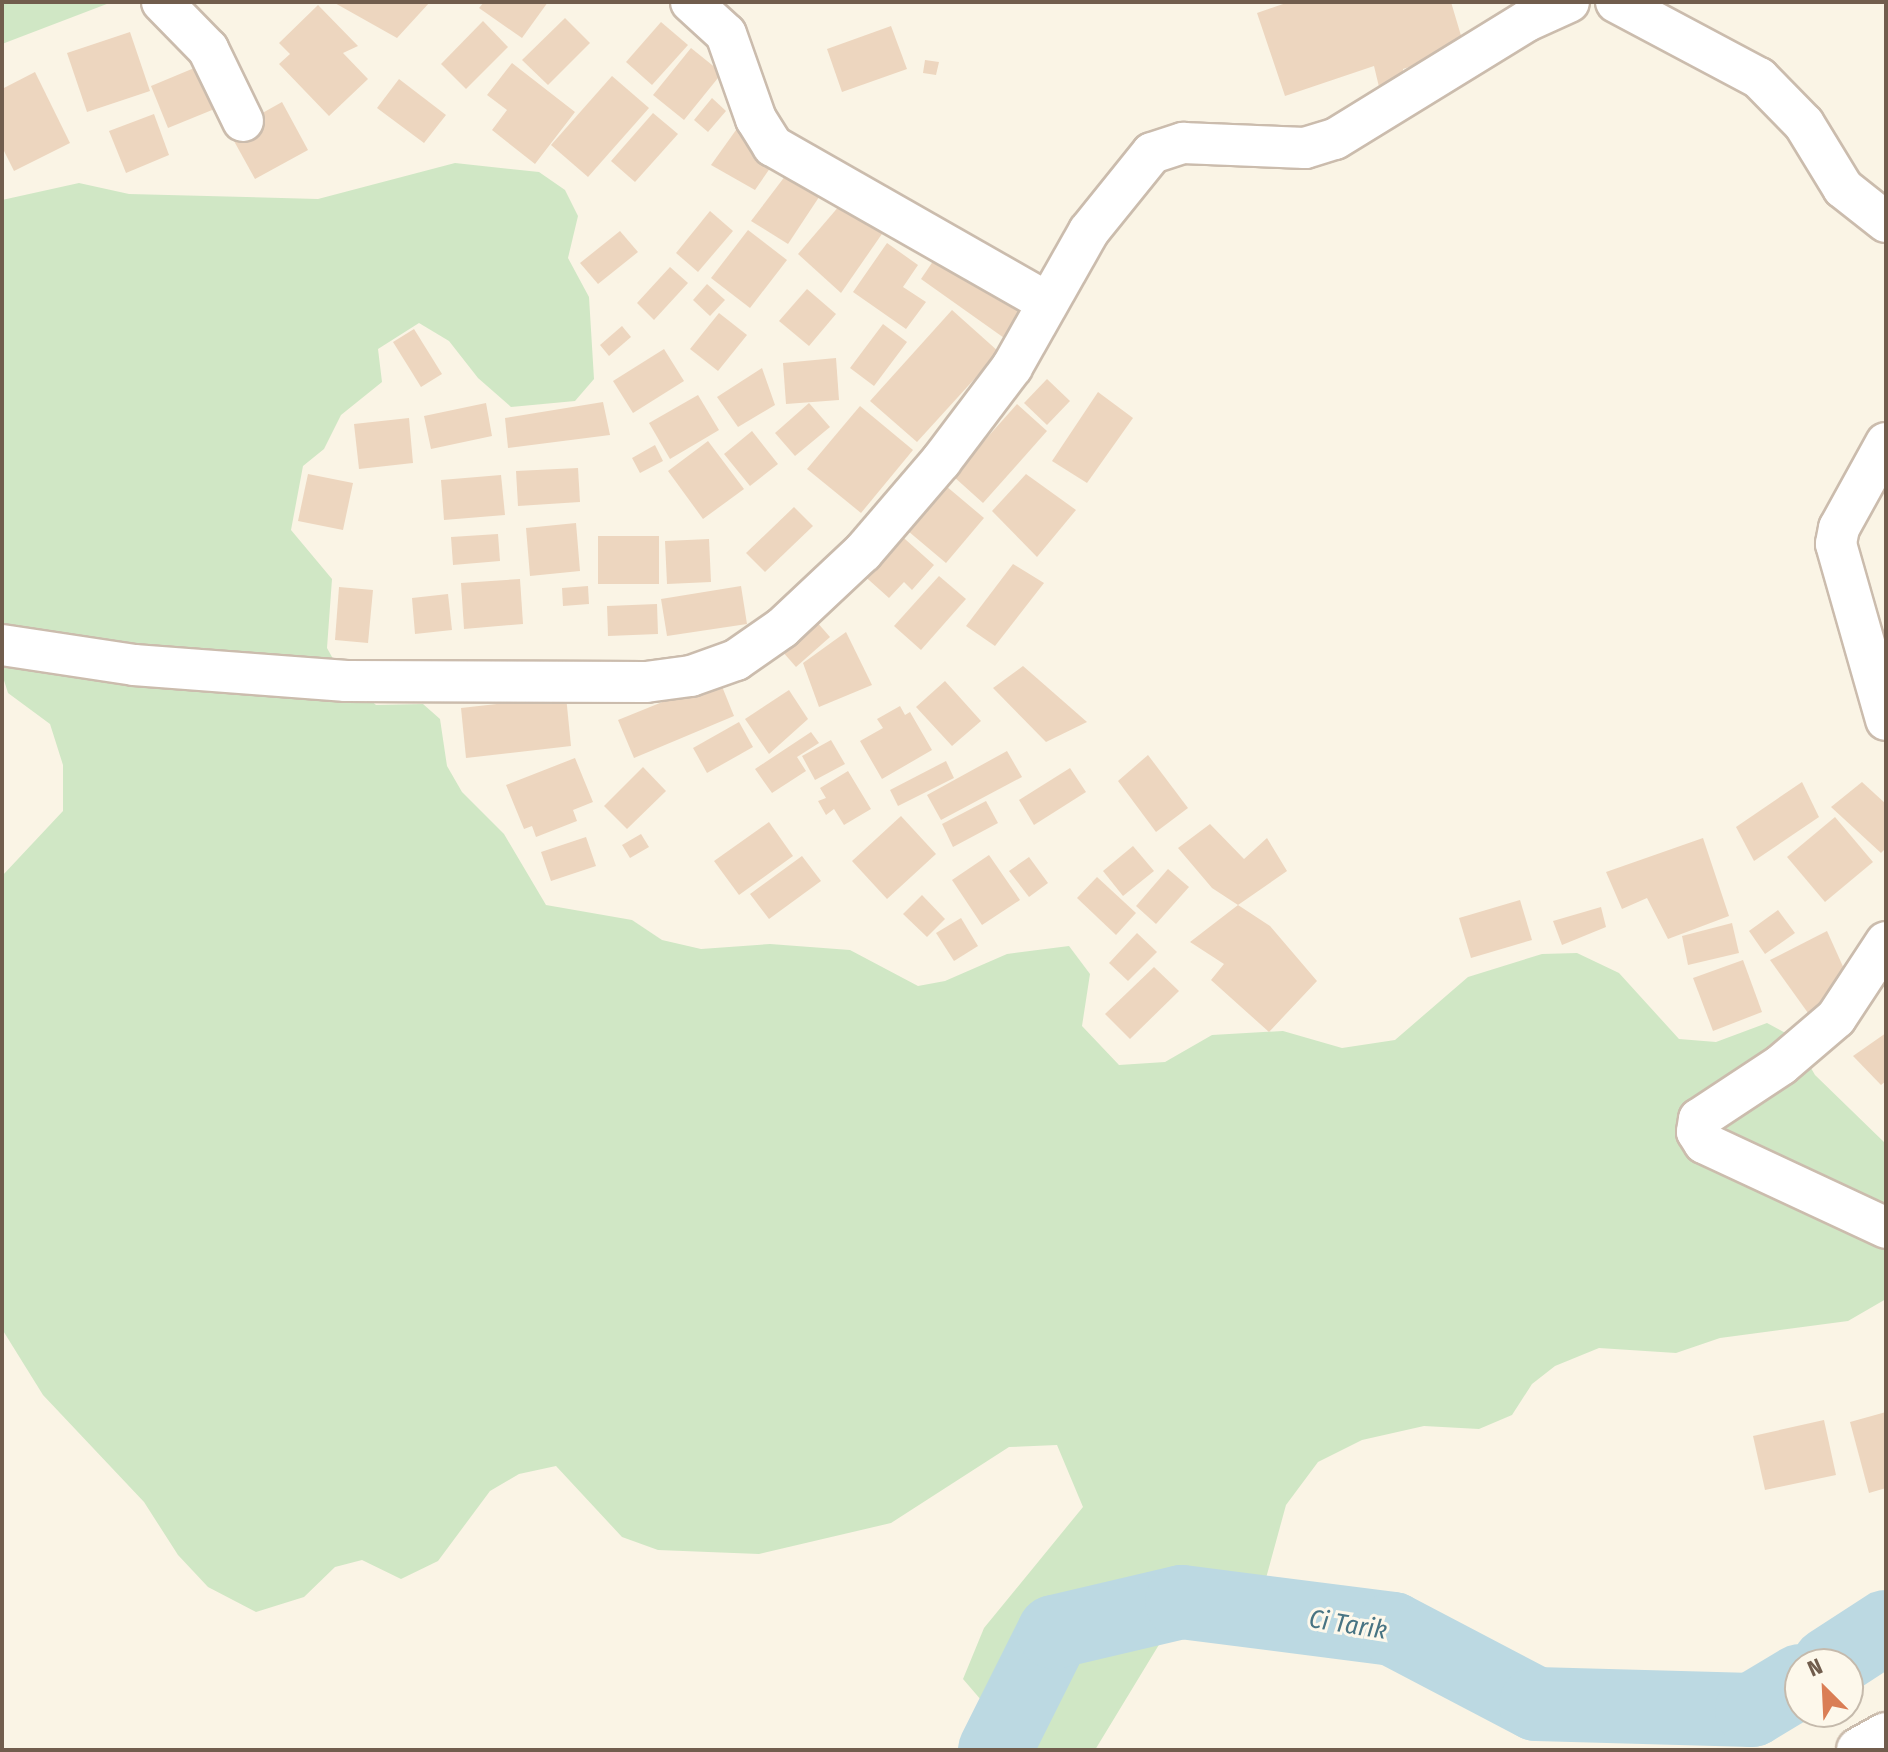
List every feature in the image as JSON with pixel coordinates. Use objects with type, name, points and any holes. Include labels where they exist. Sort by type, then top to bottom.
[{"type":"street","points":[[162,2],[208,49],[243,121]]},
{"type":"street","points":[[691,2],[726,34],[756,119],[773,146],[1046,302]]},
{"type":"street","points":[[2,645],[122,664],[346,681],[646,682],[691,676],[736,660],[782,628],[863,552],[941,461],[1012,367],[1046,302],[1089,231],[1152,153],[1183,143],[1305,148],[1335,139],[1527,21],[1569,2]]},
{"type":"street","points":[[1616,2],[1672,14],[1759,78],[1804,124],[1843,188],[1886,222]]},
{"type":"street","points":[[1886,443],[1839,528],[1836,544],[1886,720]]},
{"type":"street","points":[[1886,942],[1836,1018],[1781,1065],[1699,1119],[1697,1132],[1704,1143],[1886,1228]]},
{"type":"street","points":[[1859,1750],[1886,1735]]},
{"type":"green space","points":[[2,2],[112,2],[2,44]]},
{"type":"green space","points":[[455,163],[539,172],[565,190],[578,216],[568,258],[589,297],[594,379],[575,401],[511,407],[478,378],[449,341],[419,323],[378,349],[382,382],[341,415],[324,449],[303,466],[291,530],[332,579],[327,648],[342,675],[376,705],[423,704],[440,719],[447,766],[462,792],[504,834],[546,905],[632,920],[662,940],[701,949],[770,944],[850,950],[918,986],[945,981],[1007,954],[1069,946],[1090,974],[1082,1026],[1119,1065],[1165,1062],[1212,1035],[1283,1031],[1342,1048],[1395,1040],[1468,977],[1542,954],[1577,953],[1619,973],[1679,1039],[1716,1042],[1767,1023],[1793,1037],[1815,1075],[1886,1144],[1886,1299],[1848,1321],[1720,1338],[1676,1353],[1599,1348],[1555,1366],[1532,1384],[1512,1415],[1479,1429],[1424,1426],[1362,1440],[1318,1462],[1286,1505],[1260,1600],[1160,1643],[1095,1750],[1006,1750],[1000,1722],[963,1679],[984,1628],[1083,1507],[1057,1445],[1009,1447],[891,1523],[759,1554],[658,1550],[622,1537],[556,1466],[519,1474],[490,1491],[438,1561],[401,1579],[362,1560],[335,1567],[304,1597],[256,1612],[208,1587],[178,1555],[144,1502],[43,1395],[2,1329],[2,876],[63,811],[63,765],[50,724],[8,693],[2,674],[2,200],[79,183],[129,194],[318,199]]},
{"type":"building","points":[[333,2],[430,2],[397,38]]},
{"type":"building","points":[[484,2],[548,2],[522,38],[479,8]]},
{"type":"building","points":[[1289,2],[1451,2],[1465,49],[1403,69],[1402,90],[1380,91],[1374,66],[1285,96],[1257,13]]},
{"type":"building","points":[[318,5],[358,46],[343,53],[368,79],[329,116],[279,64],[290,54],[279,43]]},
{"type":"building","points":[[565,18],[590,43],[548,85],[522,60]]},
{"type":"building","points":[[483,21],[508,47],[466,89],[441,64]]},
{"type":"building","points":[[661,22],[688,45],[652,85],[626,62]]},
{"type":"building","points":[[891,26],[907,69],[842,92],[827,49]]},
{"type":"building","points":[[130,32],[150,91],[87,112],[67,53]]},
{"type":"building","points":[[691,48],[722,73],[684,120],[653,95]]},
{"type":"building","points":[[925,60],[939,62],[936,75],[923,73]]},
{"type":"building","points":[[512,63],[575,112],[535,164],[492,130],[507,110],[487,95]]},
{"type":"building","points":[[199,66],[217,108],[168,128],[151,86]]},
{"type":"building","points":[[35,72],[70,143],[14,171],[2,147],[2,89]]},
{"type":"building","points":[[612,76],[649,108],[588,177],[551,145]]},
{"type":"building","points":[[399,79],[446,115],[424,143],[377,108]]},
{"type":"building","points":[[712,98],[726,111],[708,132],[694,120]]},
{"type":"building","points":[[282,102],[308,150],[255,179],[229,132]]},
{"type":"building","points":[[653,113],[678,134],[635,182],[611,161]]},
{"type":"building","points":[[154,114],[169,155],[126,173],[109,131]]},
{"type":"building","points":[[741,123],[775,161],[755,190],[711,165]]},
{"type":"building","points":[[792,167],[825,188],[788,244],[751,221]]},
{"type":"building","points":[[840,205],[884,231],[841,293],[798,254]]},
{"type":"building","points":[[710,211],[733,231],[698,272],[676,253]]},
{"type":"building","points":[[748,230],[787,260],[750,308],[711,278]]},
{"type":"building","points":[[620,231],[638,252],[598,284],[580,263]]},
{"type":"building","points":[[887,243],[918,265],[903,287],[926,302],[906,329],[853,292]]},
{"type":"building","points":[[942,248],[1032,295],[1014,345],[921,279]]},
{"type":"building","points":[[670,267],[688,283],[654,320],[637,303]]},
{"type":"building","points":[[707,284],[725,300],[710,316],[693,300]]},
{"type":"building","points":[[807,289],[836,314],[809,346],[779,321]]},
{"type":"building","points":[[952,310],[999,352],[917,442],[870,401]]},
{"type":"building","points":[[719,313],[747,335],[718,371],[690,349]]},
{"type":"building","points":[[883,324],[907,342],[874,386],[850,368]]},
{"type":"building","points":[[622,326],[631,337],[609,356],[600,345]]},
{"type":"building","points":[[414,329],[442,374],[421,387],[393,342]]},
{"type":"building","points":[[664,349],[684,381],[633,413],[613,381]]},
{"type":"building","points":[[836,358],[839,400],[786,404],[783,363]]},
{"type":"building","points":[[762,368],[775,405],[738,427],[717,397]]},
{"type":"building","points":[[1047,379],[1070,401],[1047,425],[1024,403]]},
{"type":"building","points":[[1098,392],[1133,418],[1087,483],[1052,461]]},
{"type":"building","points":[[698,395],[719,430],[670,459],[649,423]]},
{"type":"building","points":[[603,402],[610,435],[508,448],[505,418]]},
{"type":"building","points":[[486,403],[492,436],[431,449],[424,416]]},
{"type":"building","points":[[809,403],[830,427],[795,456],[775,433]]},
{"type":"building","points":[[1017,404],[1047,431],[983,503],[953,476]]},
{"type":"building","points":[[860,406],[913,450],[861,513],[807,469]]},
{"type":"building","points":[[409,418],[413,463],[359,469],[354,424]]},
{"type":"building","points":[[752,431],[778,464],[750,486],[724,454]]},
{"type":"building","points":[[708,441],[744,489],[703,519],[668,471]]},
{"type":"building","points":[[655,445],[663,461],[640,473],[632,458]]},
{"type":"building","points":[[578,468],[580,502],[518,506],[516,471]]},
{"type":"building","points":[[308,474],[353,483],[343,530],[298,521]]},
{"type":"building","points":[[1026,474],[1076,510],[1037,557],[992,511]]},
{"type":"building","points":[[501,475],[505,515],[444,520],[441,480]]},
{"type":"building","points":[[946,486],[984,518],[946,563],[908,531]]},
{"type":"building","points":[[794,507],[813,526],[765,572],[746,553]]},
{"type":"building","points":[[576,523],[580,571],[530,576],[526,528]]},
{"type":"building","points":[[896,531],[934,565],[912,590],[904,582],[889,598],[860,572]]},
{"type":"building","points":[[498,534],[500,561],[453,565],[451,537]]},
{"type":"building","points":[[598,536],[659,536],[659,584],[598,584]]},
{"type":"building","points":[[709,539],[711,582],[667,584],[665,541]]},
{"type":"building","points":[[1013,564],[1044,583],[995,646],[966,626]]},
{"type":"building","points":[[939,576],[966,599],[921,650],[894,626]]},
{"type":"building","points":[[520,579],[523,624],[464,629],[461,583]]},
{"type":"building","points":[[588,586],[589,604],[563,606],[562,588]]},
{"type":"building","points":[[741,586],[747,624],[667,636],[661,599]]},
{"type":"building","points":[[339,587],[373,590],[368,643],[335,640]]},
{"type":"building","points":[[448,594],[452,630],[415,634],[412,598]]},
{"type":"building","points":[[657,604],[658,634],[608,636],[607,606]]},
{"type":"building","points":[[816,621],[830,637],[796,667],[782,651]]},
{"type":"building","points":[[846,632],[872,685],[819,707],[803,663]]},
{"type":"building","points":[[1023,666],[1087,722],[1046,742],[993,688]]},
{"type":"building","points":[[719,679],[734,716],[634,758],[618,720]]},
{"type":"building","points":[[945,681],[981,721],[952,746],[916,707]]},
{"type":"building","points":[[789,690],[808,719],[769,754],[745,719]]},
{"type":"building","points":[[566,696],[571,746],[466,758],[461,708]]},
{"type":"building","points":[[900,706],[905,715],[910,712],[932,750],[882,779],[860,741],[883,728],[877,719]]},
{"type":"building","points":[[739,722],[753,747],[707,773],[693,748]]},
{"type":"building","points":[[811,732],[819,743],[797,757],[806,771],[772,793],[755,769]]},
{"type":"building","points":[[831,740],[845,764],[815,780],[802,756]]},
{"type":"building","points":[[1007,751],[1022,777],[941,820],[927,795]]},
{"type":"building","points":[[1148,755],[1188,808],[1156,832],[1118,781]]},
{"type":"building","points":[[575,758],[593,802],[573,810],[577,821],[536,837],[532,826],[524,829],[506,785]]},
{"type":"building","points":[[946,761],[954,778],[898,806],[890,790]]},
{"type":"building","points":[[643,767],[666,791],[627,829],[604,806]]},
{"type":"building","points":[[1070,768],[1086,792],[1034,825],[1019,800]]},
{"type":"building","points":[[848,771],[871,809],[844,825],[834,809],[826,815],[818,801],[826,798],[820,788]]},
{"type":"building","points":[[1802,782],[1819,817],[1754,861],[1736,827]]},
{"type":"building","points":[[1862,782],[1886,804],[1886,848],[1881,853],[1831,807]]},
{"type":"building","points":[[986,801],[998,823],[953,847],[942,824]]},
{"type":"building","points":[[901,816],[936,854],[887,899],[852,861]]},
{"type":"building","points":[[1835,817],[1873,862],[1825,902],[1787,857]]},
{"type":"building","points":[[769,822],[793,856],[739,895],[714,861]]},
{"type":"building","points":[[1210,824],[1244,859],[1267,838],[1287,871],[1238,905],[1212,888],[1178,848]]},
{"type":"building","points":[[641,834],[649,847],[630,858],[622,845]]},
{"type":"building","points":[[586,837],[596,866],[551,881],[541,852]]},
{"type":"building","points":[[1703,838],[1729,916],[1668,939],[1647,898],[1622,909],[1606,872]]},
{"type":"building","points":[[1133,846],[1154,871],[1123,896],[1103,871]]},
{"type":"building","points":[[989,855],[1020,900],[982,925],[952,880]]},
{"type":"building","points":[[802,856],[821,881],[769,919],[750,894]]},
{"type":"building","points":[[1029,857],[1048,883],[1029,897],[1009,871]]},
{"type":"building","points":[[1168,869],[1189,887],[1156,924],[1136,906]]},
{"type":"building","points":[[1097,877],[1136,913],[1116,935],[1077,898]]},
{"type":"building","points":[[922,895],[945,919],[927,937],[903,914]]},
{"type":"building","points":[[1520,900],[1532,940],[1471,958],[1459,918]]},
{"type":"building","points":[[1238,905],[1270,926],[1317,981],[1269,1032],[1211,980],[1224,964],[1190,942]]},
{"type":"building","points":[[1601,907],[1606,927],[1562,945],[1553,921]]},
{"type":"building","points":[[1778,910],[1795,933],[1765,954],[1749,931]]},
{"type":"building","points":[[961,918],[978,946],[954,961],[936,933]]},
{"type":"building","points":[[1732,923],[1739,953],[1688,965],[1682,936]]},
{"type":"building","points":[[1827,931],[1854,991],[1808,1013],[1770,960]]},
{"type":"building","points":[[1137,933],[1157,952],[1128,981],[1109,963]]},
{"type":"building","points":[[1743,960],[1762,1012],[1713,1031],[1693,978]]},
{"type":"building","points":[[1154,967],[1179,991],[1130,1039],[1105,1014]]},
{"type":"building","points":[[1886,1033],[1886,1081],[1881,1085],[1853,1056]]},
{"type":"building","points":[[1886,1412],[1886,1488],[1869,1493],[1850,1422]]},
{"type":"building","points":[[1824,1420],[1836,1475],[1765,1490],[1753,1436]]},
{"type":"waterway","name":"Ci Tarik","points":[[995,1750],[1054,1632],[1182,1602],[1393,1629],[1536,1704],[1752,1710],[1784,1691]]},
{"type":"waterway","name":"Ci Tarik","points":[[1854,1648],[1886,1627]]}]
